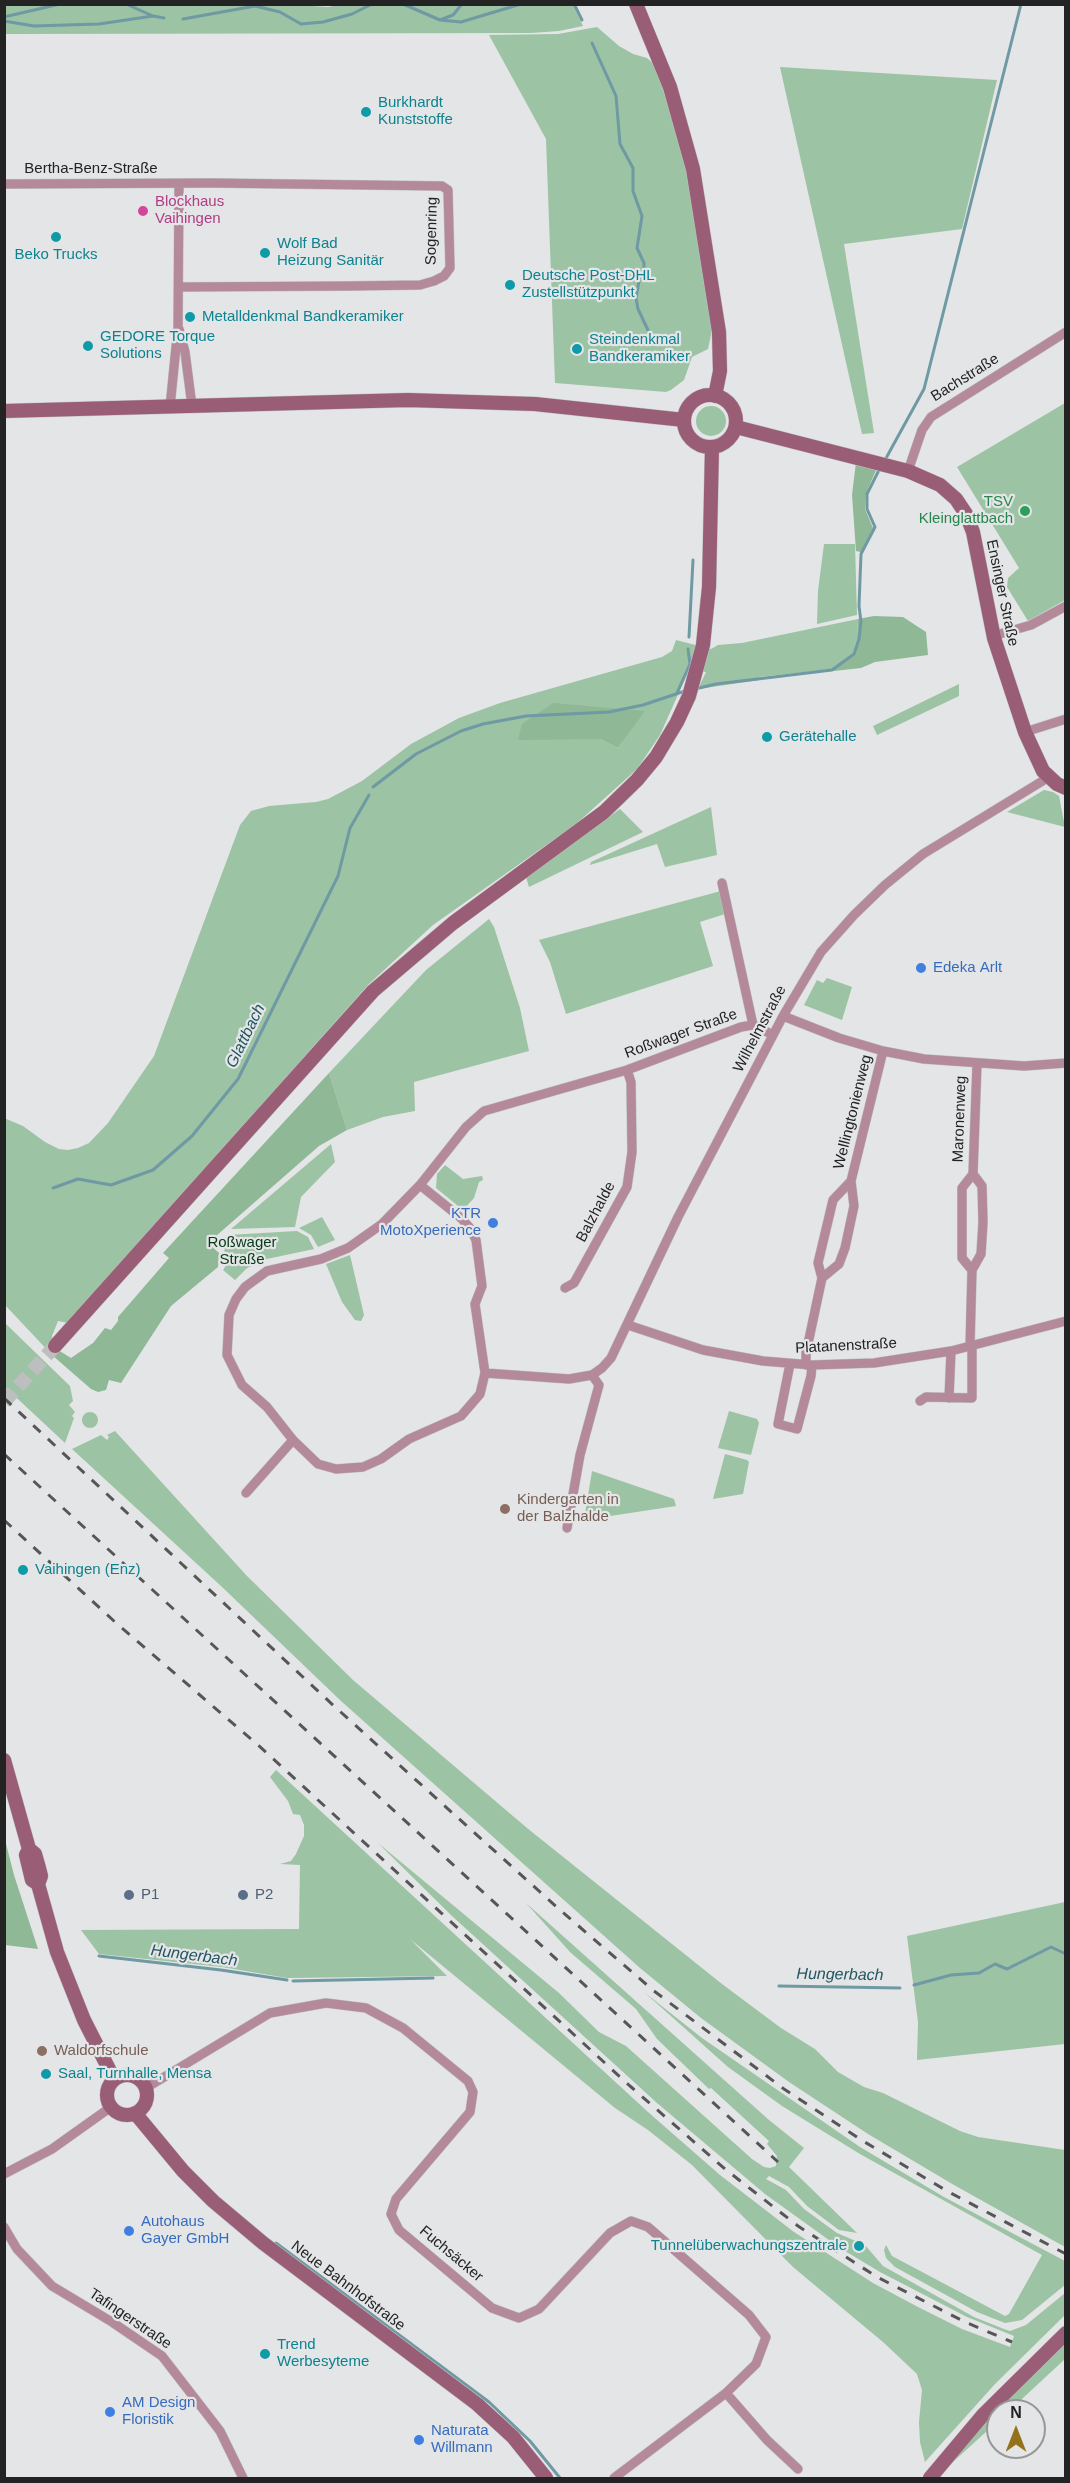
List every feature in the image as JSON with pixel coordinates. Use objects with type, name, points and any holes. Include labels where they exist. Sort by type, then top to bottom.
[{"type":"main road","points":[[636,4],[670,87],[693,169],[719,332],[720,371],[715,396]]},
{"type":"main road","points":[[705,396],[715,396],[723,398],[732,407],[736,427],[729,439],[712,447],[702,446],[690,437],[684,420],[694,401],[705,396]]},
{"type":"main road","points":[[4,411],[408,400],[568,407],[684,420]]},
{"type":"main road","name":"Ensinger Straße","points":[[736,427],[908,471],[940,485],[956,500],[966,514],[973,532],[993,636],[1025,732],[1048,777]]},
{"type":"main road","points":[[55,1346],[373,991],[453,923],[604,813],[630,788],[666,740],[691,690],[701,656],[706,622],[712,447]]},
{"type":"main road","points":[[1048,777],[1065,788]]},
{"type":"main road","points":[[4,1760],[29,1849],[26,1855],[32,1880],[38,1884],[57,1952],[72,1990],[114,2079]]},
{"type":"main road","points":[[129,2074],[142,2081],[146,2088],[146,2103],[135,2113],[122,2114],[111,2107],[107,2092],[114,2079],[129,2074]]},
{"type":"main road","name":"Neue Bahnhofstraße","points":[[135,2113],[183,2171],[213,2201],[263,2243],[477,2404],[519,2443],[546,2478]]},
{"type":"main road","points":[[930,2478],[983,2415],[1065,2333]]},
{"type":"street","name":"Bertha-Benz-Straße","points":[[4,184],[179,184],[178,327],[170,407]]},
{"type":"street","name":"Sogenring","points":[[179,184],[442,186],[448,190],[450,268],[444,276],[420,285],[179,286]]},
{"type":"street","name":"Bertha-Benz-Straße","points":[[178,327],[185,352],[192,406]]},
{"type":"street","name":"Bachstraße","points":[[908,471],[922,430],[931,417],[1065,332]]},
{"type":"street","points":[[993,636],[1031,625],[1065,606]]},
{"type":"street","points":[[1025,732],[1065,719]]},
{"type":"street","name":"Wilhelmstraße","points":[[592,1375],[611,1358],[678,1217],[773,1035],[827,946],[885,885],[923,854],[1048,777]]},
{"type":"street","points":[[722,883],[753,1025]]},
{"type":"street","points":[[783,1016],[839,1038],[883,1051],[935,1061],[1024,1066],[1065,1063]]},
{"type":"street","name":"Roßwager Straße","points":[[420,1185],[461,1218],[470,1228],[476,1240],[482,1286],[475,1304],[485,1373],[480,1394],[460,1416],[424,1431],[381,1459],[363,1467],[336,1469],[318,1464],[293,1440],[267,1407],[242,1384],[226,1355],[226,1329],[229,1315],[236,1299],[253,1280],[267,1271],[321,1259],[348,1248],[382,1224],[420,1185],[466,1127],[484,1112],[627,1070],[753,1025],[773,1035]]},
{"type":"street","name":"Wellingtonienweg","points":[[822,1278],[839,1264],[845,1248],[854,1206],[851,1181],[883,1051]]},
{"type":"street","name":"Maronenweg","points":[[972,1270],[962,1258],[962,1188],[973,1174],[977,1064]]},
{"type":"street","name":"Balzhalde","points":[[565,1288],[574,1283],[627,1187],[632,1152],[631,1082],[627,1070]]},
{"type":"street","name":"Maronenweg","points":[[920,1401],[926,1397],[972,1398],[972,1270],[981,1254],[983,1222],[982,1186],[973,1174]]},
{"type":"street","name":"Wellingtonienweg","points":[[790,1364],[778,1424],[797,1429],[811,1376],[806,1353],[822,1278],[818,1263],[833,1200],[851,1181]]},
{"type":"street","name":"Platanenstraße","points":[[628,1325],[703,1350],[809,1365],[874,1363],[951,1351],[1065,1321]]},
{"type":"street","points":[[950,1398],[951,1351]]},
{"type":"street","points":[[485,1373],[569,1379],[592,1375],[599,1385],[580,1455],[567,1528]]},
{"type":"street","points":[[246,1493],[293,1440]]},
{"type":"street","name":"Fuchsäcker","points":[[146,2088],[270,2013],[326,2003],[366,2008],[403,2028],[468,2081],[473,2092],[470,2112],[396,2199],[391,2214],[399,2230],[492,2308],[519,2318],[539,2309],[610,2232],[631,2221],[648,2227],[748,2315],[766,2337],[756,2364],[726,2393],[614,2478]]},
{"type":"street","points":[[4,2174],[52,2149],[111,2107]]},
{"type":"street","name":"Tafingerstraße","points":[[4,2227],[17,2249],[52,2286],[112,2322],[162,2356],[220,2431],[243,2478]]},
{"type":"street","points":[[726,2393],[766,2440],[798,2469]]},
{"type":"green space","points":[[342,4],[573,5],[583,26],[531,33],[5,34],[6,5],[297,5],[328,7]]},
{"type":"green space","points":[[597,27],[619,46],[633,54],[647,58],[656,66],[688,171],[713,325],[708,349],[692,357],[684,380],[666,392],[555,383],[546,139],[489,35],[558,34]]},
{"type":"green space","points":[[780,67],[997,80],[962,229],[844,244],[874,433],[862,434]]},
{"type":"green space","name":"TSV Kleinglattbach","points":[[1065,403],[1065,600],[1028,621],[1007,587],[1008,578],[1019,568],[957,467]]},
{"type":"green space","points":[[711,406],[721,411],[726,421],[721,431],[711,436],[701,431],[696,421],[701,411]]},
{"type":"green space","points":[[856,462],[877,468],[866,493],[865,509],[873,528],[861,552],[856,551],[852,495]]},
{"type":"green space","points":[[824,544],[855,544],[857,615],[817,624],[818,591]]},
{"type":"green space","points":[[874,616],[903,617],[926,632],[928,655],[875,662],[861,668],[834,671],[833,669],[853,653],[857,639],[858,619]]},
{"type":"green space","points":[[858,619],[857,639],[853,653],[833,669],[759,677],[760,680],[698,689],[706,672],[689,670],[660,735],[637,769],[576,824],[433,925],[369,984],[68,1323],[58,1321],[52,1336],[58,1350],[52,1355],[5,1305],[4,1118],[23,1126],[59,1149],[68,1150],[89,1143],[108,1123],[154,1056],[240,825],[251,811],[269,806],[328,799],[362,781],[411,744],[459,718],[500,703],[662,657],[672,651],[676,640],[711,649],[718,645],[742,643]],"holes":[[[644,711],[618,748],[600,739],[518,739]]]},
{"type":"green space","points":[[959,684],[959,696],[877,735],[873,726]]},
{"type":"green space","points":[[553,703],[645,711],[618,748],[600,739],[518,740],[522,724]]},
{"type":"green space","points":[[1044,790],[1059,796],[1065,827],[1007,812]]},
{"type":"green space","points":[[711,807],[717,855],[665,867],[657,844],[590,865],[591,862]]},
{"type":"green space","points":[[620,809],[643,832],[529,887],[526,877]]},
{"type":"green space","points":[[721,891],[725,914],[700,922],[713,966],[566,1014],[550,962],[539,940]]},
{"type":"green space","points":[[489,919],[494,927],[520,1008],[529,1051],[414,1082],[415,1111],[383,1117],[347,1130],[329,1073],[426,970]]},
{"type":"green space","points":[[827,978],[852,987],[842,1020],[804,1005],[817,980],[823,983]]},
{"type":"green space","points":[[329,1073],[347,1130],[319,1146],[208,1243],[219,1253],[218,1267],[171,1306],[121,1383],[109,1380],[106,1390],[98,1392],[91,1389],[52,1355],[58,1350],[71,1358],[93,1343],[105,1328],[111,1330],[118,1321],[118,1317],[169,1258],[163,1253]]},
{"type":"green space","points":[[331,1144],[335,1162],[301,1197],[295,1227],[231,1229]]},
{"type":"green space","points":[[445,1165],[463,1179],[482,1176],[483,1180],[479,1182],[474,1198],[463,1210],[436,1188],[437,1174]]},
{"type":"green space","name":"Roßwager Straße","points":[[322,1217],[335,1240],[318,1247],[311,1235],[299,1228]]},
{"type":"green space","name":"Roßwager Straße","points":[[297,1231],[308,1237],[314,1249],[262,1260],[246,1269],[235,1280],[223,1270],[225,1267],[224,1239],[228,1235]]},
{"type":"green space","points":[[350,1255],[364,1315],[361,1321],[355,1320],[342,1302],[326,1264]]},
{"type":"green space","points":[[5,1323],[70,1386],[73,1401],[69,1405],[75,1412],[65,1443],[5,1387]]},
{"type":"green space","points":[[729,1411],[757,1419],[759,1423],[751,1455],[718,1448]]},
{"type":"green space","points":[[87,1412],[93,1412],[98,1420],[96,1426],[87,1428],[82,1423],[82,1417]]},
{"type":"green space","points":[[115,1431],[247,1576],[353,1680],[527,1828],[722,1984],[781,2028],[815,2049],[838,2072],[864,2087],[883,2093],[960,2131],[978,2137],[1065,2150],[1065,2247],[868,2134],[789,2082],[701,2018],[640,1968],[341,1701],[221,1586],[72,1449],[101,1435],[107,1440],[109,1437],[107,1435]]},
{"type":"green space","points":[[725,1454],[749,1462],[743,1494],[713,1499]]},
{"type":"green space","points":[[592,1471],[674,1499],[676,1506],[584,1520]]},
{"type":"green space","points":[[276,1770],[648,2112],[720,2175],[794,2232],[873,2283],[918,2307],[962,2329],[1010,2347],[1014,2336],[967,2317],[880,2272],[840,2248],[765,2194],[657,2103],[452,1916],[378,1843],[559,1993],[599,2032],[626,2046],[752,2159],[764,2167],[776,2166],[777,2156],[767,2144],[769,2141],[711,2088],[709,2089],[657,2039],[636,2009],[570,1952],[526,1903],[769,2120],[804,2148],[789,2167],[857,2233],[839,2230],[807,2206],[789,2187],[769,2176],[766,2179],[786,2190],[804,2209],[837,2233],[865,2245],[883,2266],[974,2317],[1010,2331],[1026,2325],[1065,2293],[1065,2315],[995,2384],[925,2462],[920,2442],[919,2422],[922,2390],[917,2374],[883,2342],[793,2267],[692,2165],[648,2130],[615,2108],[410,1939],[447,1976],[287,1978],[222,1967],[99,1954],[81,1930],[299,1929],[300,1865],[280,1864],[291,1861],[296,1854],[304,1836],[304,1825],[300,1815],[293,1814],[288,1801],[270,1777]]},
{"type":"green space","points":[[5,1840],[14,1875],[38,1949],[5,1945]]},
{"type":"green space","points":[[1065,1902],[1065,2044],[917,2060],[918,2022],[907,1936]]},
{"type":"green space","points":[[644,1992],[702,2038],[860,2147],[944,2197],[1065,2261],[1065,2285],[1022,2320],[1005,2323],[977,2312],[895,2267],[886,2258],[884,2250],[886,2245],[892,2256],[1005,2316],[1009,2314],[1042,2255],[860,2154],[782,2106],[728,2067]]},
{"type":"green space","points":[[1065,2340],[1065,2359],[1022,2399],[1005,2399]]},
{"type":"green space","points":[[986,2420],[986,2432],[954,2461],[956,2454]]},
{"type":"waterway","points":[[4,17],[60,4]]},
{"type":"waterway","points":[[126,4],[153,16],[164,18]]},
{"type":"waterway","points":[[183,19],[255,6],[280,12],[301,24],[323,22],[352,14],[372,4]]},
{"type":"waterway","points":[[403,4],[440,20],[453,15],[462,4]]},
{"type":"waterway","points":[[440,20],[461,22],[521,4]]},
{"type":"waterway","points":[[574,4],[582,20]]},
{"type":"waterway","points":[[885,460],[924,389],[1021,4]]},
{"type":"waterway","points":[[4,21],[34,26],[99,24],[153,16]]},
{"type":"waterway","points":[[592,43],[616,96],[620,144],[633,168],[633,191],[642,216],[637,248],[644,263],[636,298],[638,309],[655,345]]},
{"type":"waterway","points":[[695,689],[716,684],[832,670],[854,654],[861,622],[859,606],[861,554],[875,527],[867,509],[867,494],[880,468]]},
{"type":"waterway","points":[[689,637],[693,560]]},
{"type":"waterway","points":[[677,693],[690,664],[688,649]]},
{"type":"waterway","name":"Glattbach","points":[[373,787],[416,754],[461,731],[483,724],[526,716],[609,712],[643,705],[685,691]]},
{"type":"waterway","name":"Glattbach","points":[[53,1188],[78,1179],[111,1185],[153,1170],[192,1136],[238,1079],[338,876],[350,828],[369,795]]},
{"type":"waterway","name":"Hungerbach","points":[[914,1985],[951,1975],[979,1973],[995,1964],[1007,1969],[1051,1947],[1066,1954]]},
{"type":"waterway","name":"Hungerbach","points":[[99,1956],[287,1980]]},
{"type":"waterway","name":"Hungerbach","points":[[293,1981],[433,1978]]},
{"type":"waterway","name":"Hungerbach","points":[[779,1986],[900,1988]]},
{"type":"waterway","points":[[276,2243],[489,2402],[530,2441],[560,2478]]},
{"type":"tunnel","points":[[4,1402],[55,1346]]},
{"type":"railway","points":[[4,1398],[334,1706],[560,1910],[654,1991],[784,2089],[863,2141],[947,2191],[1066,2254]]},
{"type":"railway","points":[[4,1454],[778,2162]]},
{"type":"railway","points":[[4,1520],[115,1622],[258,1745],[630,2086],[725,2169],[798,2226],[877,2277],[965,2322],[1012,2342]]},
{"type":"place","name":"Burkhardt Kunststoffe","points":[[366,112]]},
{"type":"place","name":"Blockhaus Vaihingen","points":[[143,211]]},
{"type":"place","name":"Beko Trucks","points":[[56,237]]},
{"type":"place","name":"Wolf Bad Heizung Sanitär","points":[[265,253]]},
{"type":"place","name":"Deutsche Post-DHL Zustellstützpunkt","points":[[510,285]]},
{"type":"place","name":"Metalldenkmal Bandkeramiker","points":[[190,317]]},
{"type":"place","name":"GEDORE Torque Solutions","points":[[88,346]]},
{"type":"place","name":"Steindenkmal Bandkeramiker","points":[[577,349]]},
{"type":"place","name":"TSV Kleinglattbach","points":[[1025,511]]},
{"type":"place","name":"Gerätehalle","points":[[767,737]]},
{"type":"place","name":"Edeka Arlt","points":[[921,968]]},
{"type":"place","name":"KTR MotoXperience","points":[[493,1223]]},
{"type":"place","name":"Kindergarten in der Balzhalde","points":[[505,1509]]},
{"type":"place","name":"Vaihingen (Enz)","points":[[23,1570]]},
{"type":"place","name":"P1","points":[[129,1895]]},
{"type":"place","name":"P2","points":[[243,1895]]},
{"type":"place","name":"Waldorfschule","points":[[42,2051]]},
{"type":"place","name":"Saal, Turnhalle, Mensa","points":[[46,2074]]},
{"type":"place","name":"Autohaus Gayer GmbH","points":[[129,2231]]},
{"type":"place","name":"Tunnelüberwachungszentrale","points":[[859,2246]]},
{"type":"place","name":"Trend Werbesyteme","points":[[265,2354]]},
{"type":"place","name":"AM Design Floristik","points":[[110,2412]]},
{"type":"place","name":"Naturata Willmann","points":[[419,2440]]}]
